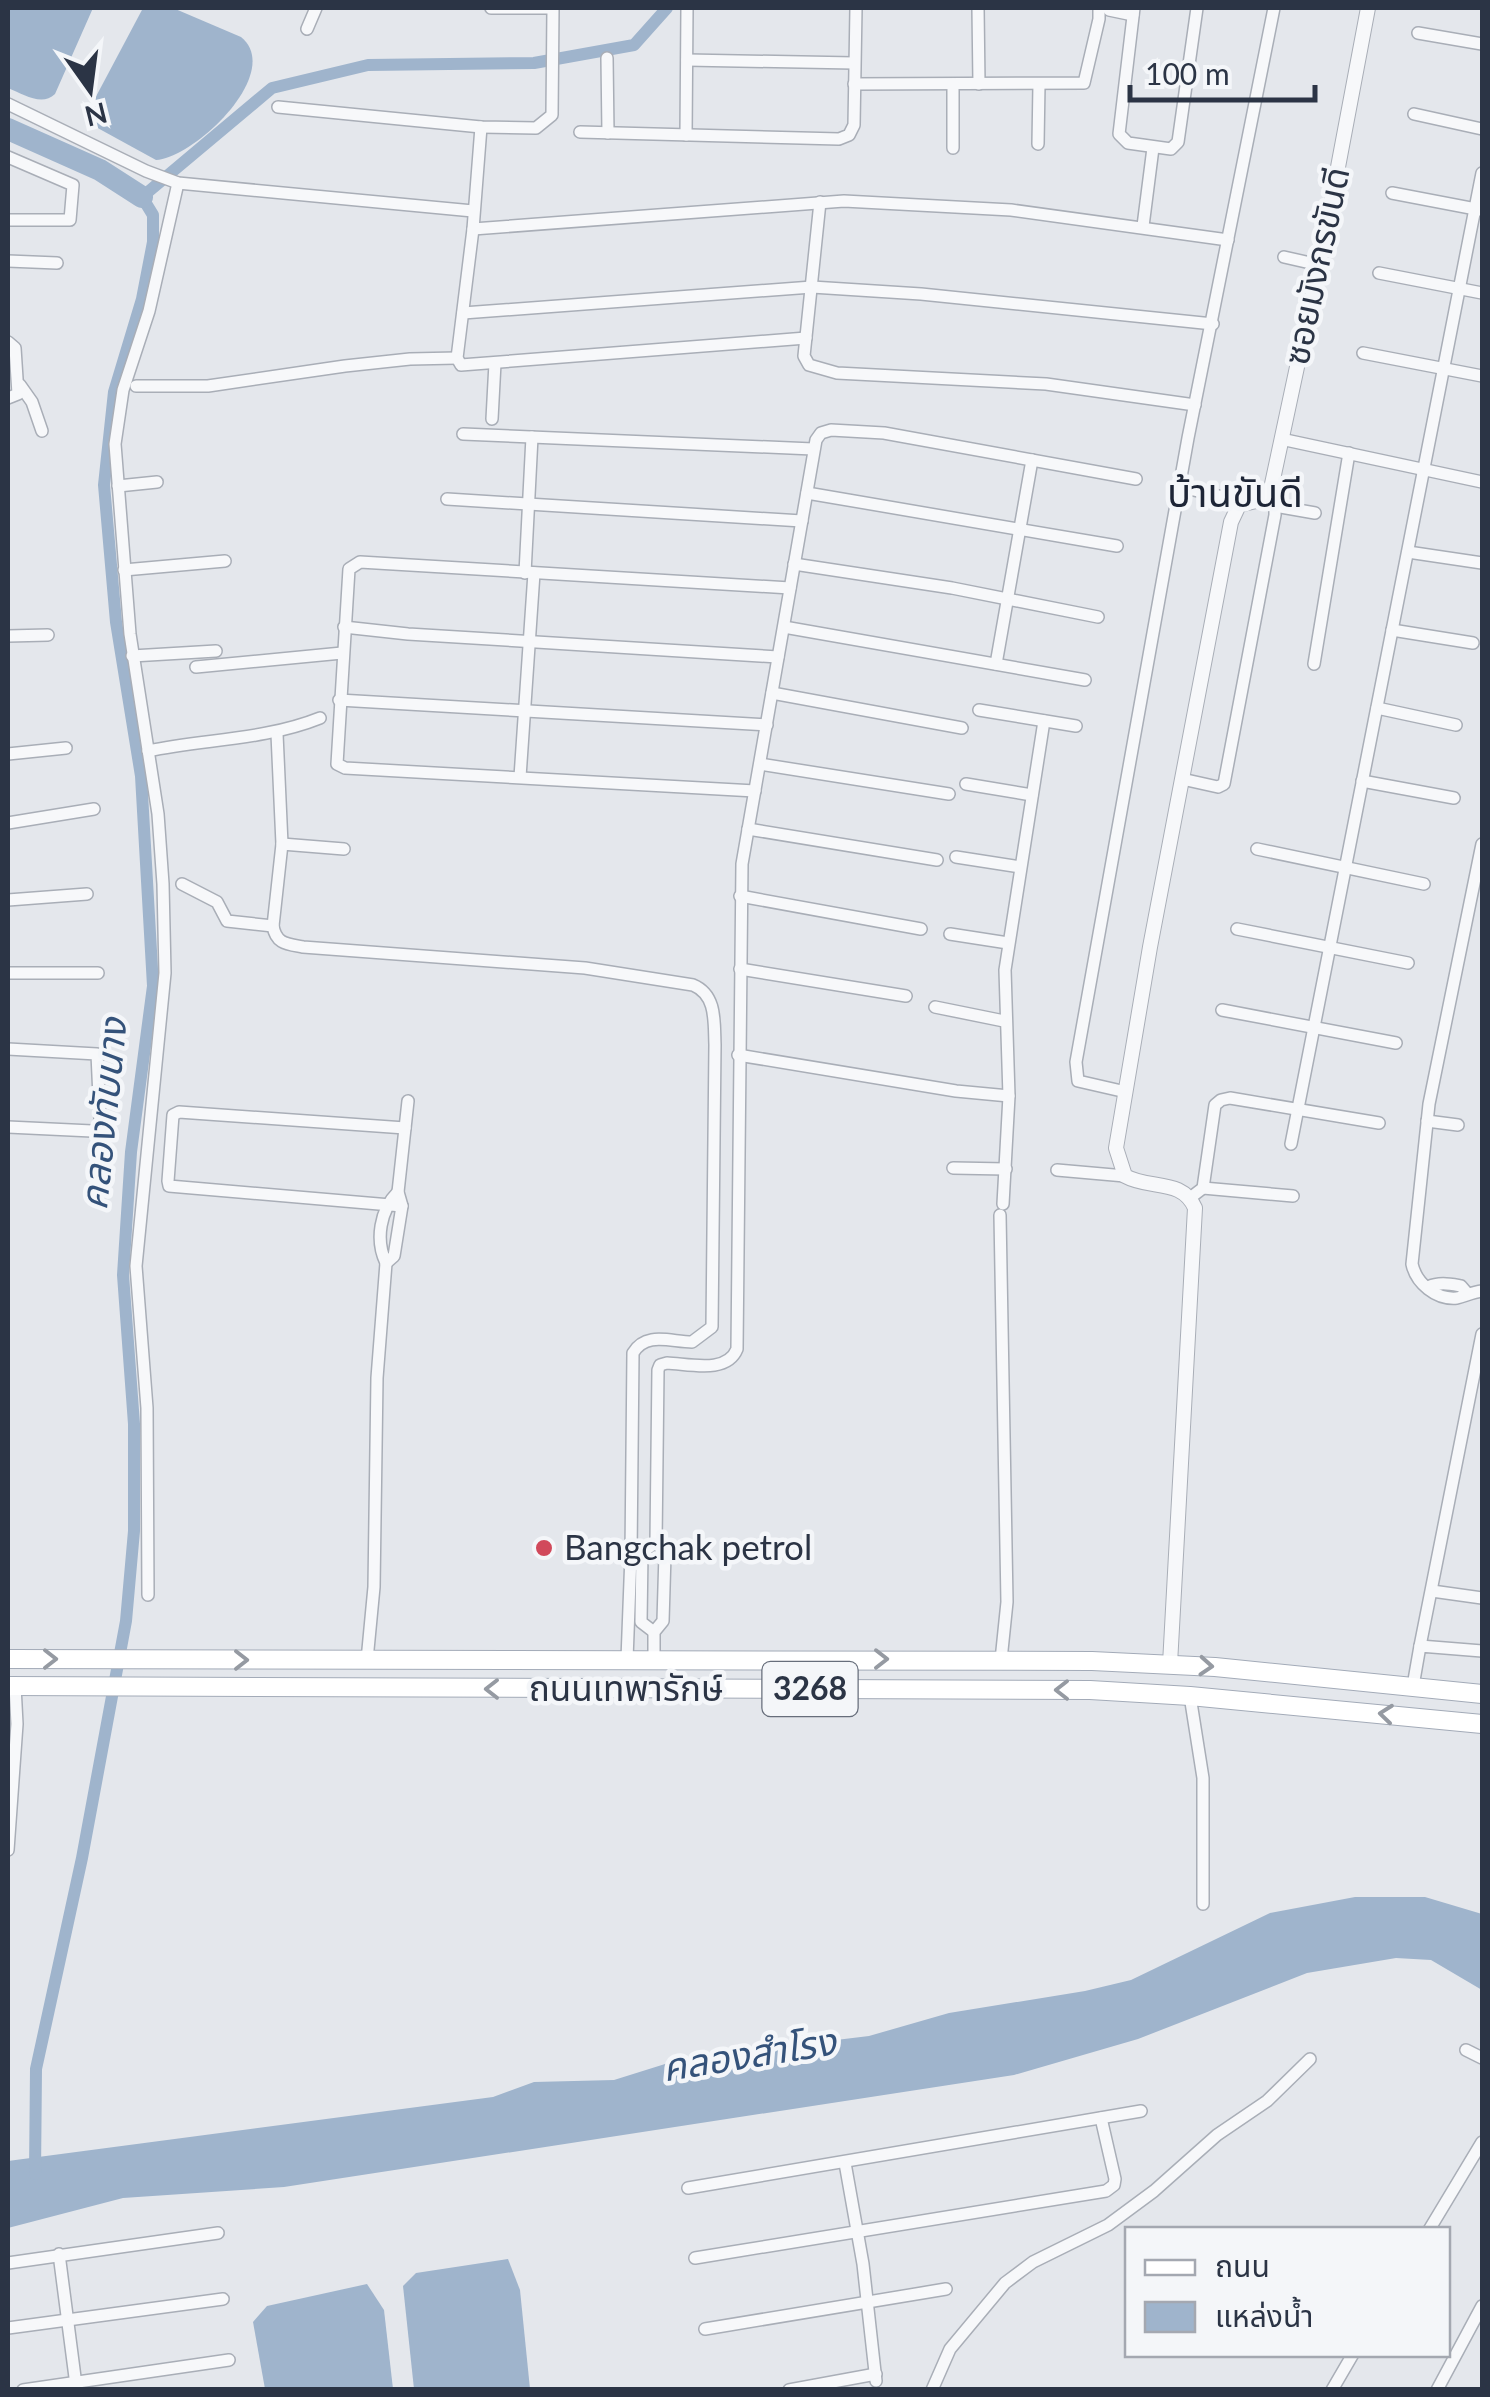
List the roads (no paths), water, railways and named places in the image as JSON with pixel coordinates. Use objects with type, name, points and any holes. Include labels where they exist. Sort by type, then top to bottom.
[{"type":"main road","name":"ถนนเทพารักษ์","points":[[8,1659],[1002,1660],[1170,1664],[1482,1694]]},
{"type":"main road","name":"ถนนเทพารักษ์","points":[[12,1686],[1010,1689],[1190,1696],[1482,1724]]},
{"type":"street","points":[[307,28],[316,8]]},
{"type":"street","points":[[278,107],[481,127],[536,128],[552,114],[553,8],[491,8]]},
{"type":"street","points":[[686,135],[687,8]]},
{"type":"street","points":[[580,132],[844,138],[854,125],[856,8]]},
{"type":"street","points":[[978,8],[979,84]]},
{"type":"street","points":[[854,84],[1084,83],[1104,9],[1133,11],[1117,128],[1121,140],[1171,149],[1178,142],[1197,8]]},
{"type":"street","points":[[1126,1092],[1078,1081],[1076,1062],[1195,405],[1274,8]]},
{"type":"street","name":"ซอยมังกรขันดี","points":[[1272,502],[1368,8]]},
{"type":"street","points":[[1418,33],[1482,44]]},
{"type":"street","points":[[607,58],[608,133]]},
{"type":"street","points":[[687,60],[854,63]]},
{"type":"street","points":[[953,84],[953,148]]},
{"type":"street","points":[[1038,84],[1038,144]]},
{"type":"street","points":[[8,104],[178,183],[474,211]]},
{"type":"street","points":[[1414,114],[1482,128]]},
{"type":"street","points":[[481,127],[473,229],[456,358],[461,365],[806,338]]},
{"type":"street","points":[[1143,226],[1154,148]]},
{"type":"street","points":[[8,157],[73,185],[70,220],[8,220]]},
{"type":"street","points":[[1291,1144],[1459,288],[1479,210],[1482,173]]},
{"type":"street","points":[[148,1596],[147,1408],[137,1248],[165,974],[158,814],[132,656],[115,444],[123,390],[149,311],[178,183]]},
{"type":"street","points":[[1392,193],[1479,210]]},
{"type":"street","points":[[473,229],[820,202],[872,202],[1012,210],[1228,240]]},
{"type":"street","points":[[820,202],[804,356],[809,365],[837,373],[1046,384],[1195,405]]},
{"type":"street","points":[[1284,257],[1319,265]]},
{"type":"street","points":[[8,261],[57,263]]},
{"type":"street","points":[[1380,273],[1482,293]]},
{"type":"street","points":[[463,313],[812,287],[921,294],[1213,324]]},
{"type":"street","points":[[8,342],[15,348],[20,385],[18,394],[8,398]]},
{"type":"street","points":[[1364,354],[1482,376]]},
{"type":"street","points":[[136,386],[208,386],[361,364],[456,358]]},
{"type":"street","points":[[492,419],[495,363]]},
{"type":"street","points":[[20,385],[27,392],[42,431]]},
{"type":"street","points":[[654,1659],[654,1632],[663,1621],[665,1554],[656,1542],[660,1366],[724,1364],[733,1359],[737,1350],[740,896],[813,450],[821,433],[884,433],[1136,480]]},
{"type":"street","points":[[463,434],[813,450]]},
{"type":"street","points":[[520,777],[529,640],[526,503],[532,437]]},
{"type":"street","points":[[1282,439],[1482,482]]},
{"type":"street","points":[[1314,664],[1349,453]]},
{"type":"street","points":[[996,664],[1032,460]]},
{"type":"street","points":[[118,486],[157,482]]},
{"type":"street","points":[[1181,487],[1244,502],[1272,502],[1315,512]]},
{"type":"street","points":[[806,493],[1117,546]]},
{"type":"street","points":[[448,499],[802,521]]},
{"type":"street","points":[[1126,1176],[1116,1148],[1231,522],[1244,502]]},
{"type":"street","points":[[1182,778],[1224,784],[1272,502]]},
{"type":"street","points":[[1408,552],[1482,563]]},
{"type":"street","points":[[124,570],[225,561]]},
{"type":"street","points":[[755,791],[345,768],[336,760],[349,569],[353,564],[790,588]]},
{"type":"street","points":[[794,564],[1098,617]]},
{"type":"street","points":[[344,627],[778,657]]},
{"type":"street","points":[[784,627],[1084,680]]},
{"type":"street","points":[[1392,630],[1473,643]]},
{"type":"street","points":[[8,636],[48,635]]},
{"type":"street","points":[[132,656],[216,651]]},
{"type":"street","points":[[196,667],[342,653]]},
{"type":"street","points":[[772,694],[962,728]]},
{"type":"street","points":[[340,700],[766,725]]},
{"type":"street","points":[[1377,708],[1456,725]]},
{"type":"street","points":[[979,710],[1076,726]]},
{"type":"street","points":[[148,752],[217,739],[277,734],[320,718]]},
{"type":"street","points":[[1002,1660],[1007,1602],[1001,1209],[1009,1096],[1004,1022],[1008,943],[1044,721]]},
{"type":"street","points":[[277,734],[282,844],[273,926],[280,942],[303,947],[618,971],[701,988],[712,1005],[712,1327],[692,1342],[656,1338],[639,1344],[633,1352],[627,1659]]},
{"type":"street","points":[[8,754],[66,748]]},
{"type":"street","points":[[760,764],[949,794]]},
{"type":"street","points":[[1362,782],[1454,798]]},
{"type":"street","points":[[966,784],[1032,795]]},
{"type":"street","points":[[8,823],[94,809]]},
{"type":"street","points":[[748,829],[937,860]]},
{"type":"street","points":[[282,844],[344,849]]},
{"type":"street","points":[[1482,844],[1427,1121],[1412,1264],[1418,1280],[1436,1295],[1456,1298],[1482,1292]]},
{"type":"street","points":[[1257,848],[1424,884]]},
{"type":"street","points":[[956,857],[1020,867]]},
{"type":"street","points":[[182,884],[217,902],[227,921],[273,926]]},
{"type":"street","points":[[8,900],[87,894]]},
{"type":"street","points":[[740,896],[921,929]]},
{"type":"street","points":[[1237,928],[1408,963]]},
{"type":"street","points":[[950,934],[1008,943]]},
{"type":"street","points":[[740,969],[906,996]]},
{"type":"street","points":[[8,973],[98,973]]},
{"type":"street","points":[[935,1007],[1004,1022]]},
{"type":"street","points":[[1222,1010],[1396,1044]]},
{"type":"street","points":[[8,1050],[97,1054],[100,1119],[98,1128],[92,1131],[8,1127]]},
{"type":"street","points":[[738,1055],[1009,1096]]},
{"type":"street","points":[[1170,1664],[1195,1208],[1215,1105],[1230,1098],[1379,1123]]},
{"type":"street","points":[[386,1263],[394,1256],[402,1206],[398,1192],[408,1102]]},
{"type":"street","points":[[402,1206],[169,1186],[173,1115],[185,1111],[405,1128]]},
{"type":"street","points":[[1427,1121],[1458,1124]]},
{"type":"street","points":[[954,1168],[1006,1169]]},
{"type":"street","points":[[1057,1170],[1126,1176],[1137,1183],[1197,1193],[1293,1196]]},
{"type":"street","points":[[367,1660],[374,1587],[376,1378],[386,1263],[379,1248],[386,1204],[398,1192]]},
{"type":"street","points":[[1412,1686],[1482,1334]]},
{"type":"street","points":[[654,1632],[642,1622],[642,1553],[656,1542]]},
{"type":"street","points":[[1432,1591],[1482,1598]]},
{"type":"street","points":[[1420,1646],[1482,1651]]},
{"type":"street","points":[[8,1850],[17,1724],[12,1686]]},
{"type":"street","points":[[1190,1696],[1203,1778],[1203,1904]]},
{"type":"street","points":[[1466,2050],[1482,2058]]},
{"type":"street","points":[[932,2390],[950,2349],[1004,2283],[1033,2262],[1108,2225],[1266,2101],[1310,2059]]},
{"type":"street","points":[[688,2188],[1141,2111]]},
{"type":"street","points":[[695,2258],[1106,2191],[1115,2180],[1100,2118]]},
{"type":"street","points":[[1431,2227],[1482,2142]]},
{"type":"street","points":[[789,2390],[876,2378],[845,2164]]},
{"type":"street","points":[[8,2262],[218,2232]]},
{"type":"street","points":[[58,2254],[76,2386]]},
{"type":"street","points":[[705,2329],[946,2289]]},
{"type":"street","points":[[8,2328],[223,2299]]},
{"type":"street","points":[[1437,2390],[1482,2306]]},
{"type":"street","points":[[1332,2390],[1351,2357]]},
{"type":"street","points":[[23,2390],[76,2386],[229,2360]]},
{"type":"water","points":[[8,8],[93,8],[50,98],[32,98],[8,88]]},
{"type":"water","points":[[143,8],[173,8],[241,37],[251,52],[251,71],[244,91],[230,110],[192,144],[156,160],[94,126],[91,119],[92,104]]},
{"type":"water","name":"คลองสำโรง","points":[[1355,1897],[1425,1897],[1482,1914],[1482,1990],[1431,1960],[1396,1958],[1307,1973],[1138,2039],[1014,2075],[284,2187],[123,2198],[8,2228],[8,2161],[493,2097],[534,2082],[614,2080],[681,2059],[869,2036],[949,2013],[1131,1980],[1270,1913]]},
{"type":"water","points":[[508,2259],[520,2290],[530,2389],[414,2389],[403,2286],[416,2273]]},
{"type":"water","points":[[367,2284],[384,2310],[393,2389],[265,2389],[253,2322],[267,2306]]},
{"type":"waterway","name":"คลองทับนาง","points":[[35,2174],[36,2069],[82,1858],[126,1621],[134,1531],[134,1424],[123,1275],[131,1152],[153,986],[141,776],[116,622],[104,485],[114,392],[142,299],[153,242],[153,215],[142,197],[272,88],[368,65],[534,63],[634,45],[667,8]]},
{"type":"waterway","name":"คลองทับนาง","points":[[8,129],[100,170],[142,197]]},
{"type":"place","name":"Bangchak petrol","points":[[544,1548]]},
{"type":"district","name":"บ้านขันดี","points":[[1235,493]]}]
